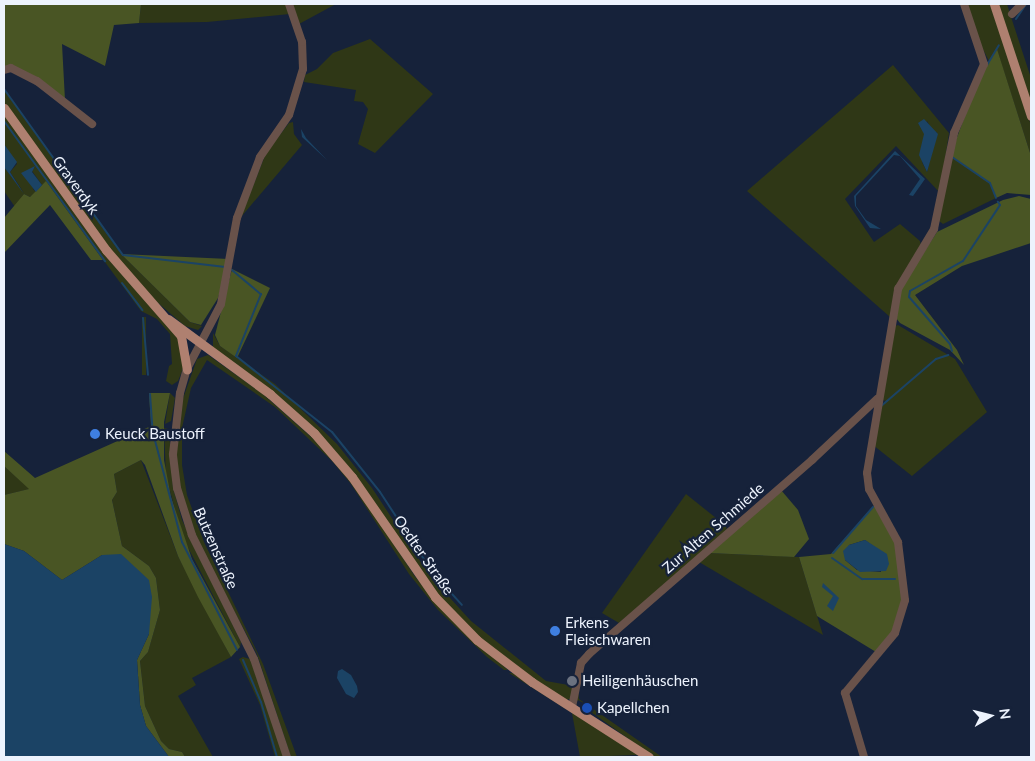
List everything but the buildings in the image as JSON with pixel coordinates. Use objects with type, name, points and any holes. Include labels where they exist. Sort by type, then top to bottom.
[{"type":"main road","points":[[994,4],[1031,116]]},
{"type":"main road","name":"Graverdyk","points":[[4,108],[128,277],[168,319]]},
{"type":"main road","points":[[168,319],[201,340]]},
{"type":"main road","points":[[168,319],[185,347],[187,369]]},
{"type":"main road","name":"Oedter Straße","points":[[201,340],[270,394],[327,446],[352,477],[427,587],[461,626],[515,671],[649,757]]},
{"type":"street","name":"Butzenstraße","points":[[287,757],[254,659],[192,536],[177,488],[174,426],[187,369],[221,304],[238,218],[253,174],[266,148],[290,115],[303,69],[302,42],[289,4]]},
{"type":"street","points":[[864,757],[845,693],[895,633],[905,600],[898,542],[869,489],[866,473],[877,398],[898,289],[934,229],[954,133],[984,64],[964,4]]},
{"type":"street","points":[[1012,14],[1022,4]]},
{"type":"street","points":[[4,70],[11,68],[37,81],[92,124]]},
{"type":"street","name":"Zur Alten Schmiede","points":[[572,707],[582,663],[589,654],[812,460],[877,398]]},
{"type":"green space","points":[[4,4],[141,4],[139,23],[114,25],[105,66],[62,44],[65,100],[4,67]]},
{"type":"green space","points":[[141,4],[287,4],[290,14],[207,22],[139,23]]},
{"type":"green space","points":[[292,4],[336,4],[299,24]]},
{"type":"green space","points":[[966,4],[990,4],[1031,125],[1031,156],[997,50],[989,61],[973,30]]},
{"type":"green space","points":[[997,4],[1007,4],[1031,78],[1031,105]]},
{"type":"green space","points":[[370,39],[433,94],[375,153],[358,144],[368,109],[363,102],[354,101],[356,90],[304,82],[305,75],[317,69],[333,53]]},
{"type":"green space","points":[[997,49],[1031,156],[1031,195],[1007,193],[996,198],[990,183],[950,156],[980,76]]},
{"type":"green space","points":[[893,65],[949,133],[940,193],[896,146],[845,199],[874,242],[900,224],[920,241],[921,246],[890,317],[747,191]],"holes":[[[927,121],[933,132],[937,132],[927,172],[922,162]]]},
{"type":"green space","points":[[4,90],[121,254],[190,322],[202,326],[198,330],[185,326],[157,302],[116,257],[4,104]]},
{"type":"green space","points":[[4,114],[110,261],[180,339],[184,366],[178,381],[172,385],[166,381],[169,366],[172,364],[170,334],[157,319],[141,311],[46,182],[42,185],[32,171],[35,166],[31,169],[33,189],[36,192],[30,197],[24,194],[15,207],[4,191],[4,167],[24,193],[10,172],[17,164],[4,144]]},
{"type":"green space","points":[[293,122],[294,134],[302,145],[241,217],[266,153],[289,123]]},
{"type":"green space","points":[[950,156],[990,183],[996,198],[943,224],[939,221]]},
{"type":"green space","points":[[46,181],[103,260],[91,260],[50,205],[4,253],[4,218],[24,194],[30,197]]},
{"type":"green space","points":[[1019,196],[1031,199],[1031,243],[962,266],[915,295],[957,350],[964,365],[950,350],[900,323],[896,318],[900,290],[937,232],[1003,200]]},
{"type":"green space","points":[[121,254],[229,259],[218,298],[201,325],[190,322]]},
{"type":"green space","points":[[232,269],[270,288],[237,358],[220,346],[215,335]]},
{"type":"green space","points":[[142,317],[146,317],[146,375],[142,375]]},
{"type":"green space","points":[[898,325],[955,359],[987,412],[912,476],[873,445],[879,408],[886,401],[879,399],[892,327]]},
{"type":"green space","points":[[213,333],[220,346],[275,384],[337,444],[372,488],[430,576],[471,621],[546,681],[574,686],[570,699],[566,700],[550,691],[484,643],[442,602],[335,451],[213,347]]},
{"type":"green space","points":[[208,355],[263,394],[327,451],[351,479],[414,575],[440,608],[508,670],[504,670],[487,657],[438,610],[409,574],[351,484],[332,461],[275,407],[207,360],[191,388],[182,428],[182,465],[187,495],[204,542],[263,664],[297,757],[291,757],[257,654],[200,547],[181,492],[176,464],[180,407],[197,359]]},
{"type":"green space","points":[[149,393],[170,393],[164,422],[164,460],[171,497],[192,559],[240,647],[231,657],[198,597],[178,556],[145,465],[141,460],[114,474],[117,492],[112,500],[122,546],[149,566],[156,578],[160,610],[148,652],[140,661],[145,706],[161,741],[169,749],[182,752],[185,757],[169,757],[146,726],[140,705],[137,660],[149,634],[102,555],[62,580],[24,551],[4,544],[4,495],[29,489],[4,466],[4,451],[35,478],[151,426]]},
{"type":"green space","points":[[170,393],[175,398],[171,421],[165,424]]},
{"type":"green space","points":[[164,428],[169,429],[173,488],[182,520],[241,642],[240,647],[183,538],[166,476]]},
{"type":"green space","points":[[141,460],[178,556],[231,657],[192,678],[196,685],[178,696],[213,757],[185,757],[182,752],[169,749],[161,741],[145,706],[140,661],[148,652],[160,610],[156,578],[149,566],[122,546],[112,500],[117,492],[114,474]]},
{"type":"green space","points":[[4,466],[30,489],[4,495]]},
{"type":"green space","points":[[781,490],[798,510],[809,539],[794,557],[709,553]]},
{"type":"green space","points":[[686,494],[726,526],[727,531],[619,623],[602,613]]},
{"type":"green space","points":[[875,505],[896,544],[903,600],[893,632],[876,652],[817,616],[799,557],[831,554]],"holes":[[[865,540],[880,551],[881,572],[857,570],[845,560],[849,545]]]},
{"type":"green space","points":[[709,553],[799,557],[823,635],[699,562]]},
{"type":"green space","points":[[243,657],[250,659],[285,757],[275,757],[260,705],[239,659]]},
{"type":"green space","points":[[509,673],[513,673],[644,757],[637,755],[580,757],[572,713]]},
{"type":"green space","points":[[578,689],[579,699],[591,708],[578,700],[576,703]]},
{"type":"green space","points":[[592,708],[662,757],[654,757],[591,712]]},
{"type":"water","points":[[924,119],[938,134],[927,172],[919,155],[924,134],[918,123]]},
{"type":"water","points":[[301,129],[306,138],[327,160],[302,137]]},
{"type":"water","points":[[4,144],[17,162],[10,172],[24,194],[4,167]]},
{"type":"water","points":[[895,151],[925,179],[913,196],[909,195],[920,179],[900,156],[894,155],[856,196],[856,206],[866,220],[881,229],[870,228],[855,206],[854,196]]},
{"type":"water","points":[[35,166],[32,172],[42,185],[36,192],[21,173]]},
{"type":"water","points":[[865,540],[887,554],[889,564],[886,571],[860,572],[845,560],[843,551],[849,545]]},
{"type":"water","points":[[4,544],[24,551],[62,580],[102,555],[121,554],[149,580],[152,597],[149,634],[137,660],[140,705],[146,726],[169,757],[4,757]]},
{"type":"water","points":[[823,583],[839,598],[833,611],[827,606],[833,596],[822,587]]},
{"type":"water","points":[[342,669],[351,675],[357,686],[358,692],[354,698],[346,694],[337,678],[338,671]]},
{"type":"waterway","points":[[1016,19],[1026,4]]},
{"type":"waterway","points":[[987,65],[999,45]]},
{"type":"waterway","points":[[4,89],[123,255],[225,267]]},
{"type":"waterway","points":[[4,121],[105,261]]},
{"type":"waterway","points":[[952,157],[990,183],[996,198]]},
{"type":"waterway","points":[[952,351],[950,344],[909,297],[910,291],[963,261],[1000,205],[998,202]]},
{"type":"waterway","points":[[232,270],[261,294],[236,356],[332,432],[380,492],[433,573],[462,605]]},
{"type":"waterway","points":[[122,283],[142,310]]},
{"type":"waterway","points":[[143,318],[148,375]]},
{"type":"waterway","points":[[880,407],[936,359],[948,355]]},
{"type":"waterway","points":[[150,394],[152,425]]},
{"type":"waterway","points":[[153,433],[182,542],[237,650]]},
{"type":"waterway","points":[[833,553],[873,507]]},
{"type":"waterway","points":[[832,558],[862,579],[895,579]]},
{"type":"waterway","points":[[243,660],[261,702],[277,757]]},
{"type":"place","name":"Keuck Baustoff","points":[[95,434]]},
{"type":"place","name":"Erkens Fleischwaren","points":[[555,631]]},
{"type":"place","name":"Heiligenhäuschen","points":[[572,681]]},
{"type":"place","name":"Kapellchen","points":[[587,708]]}]
